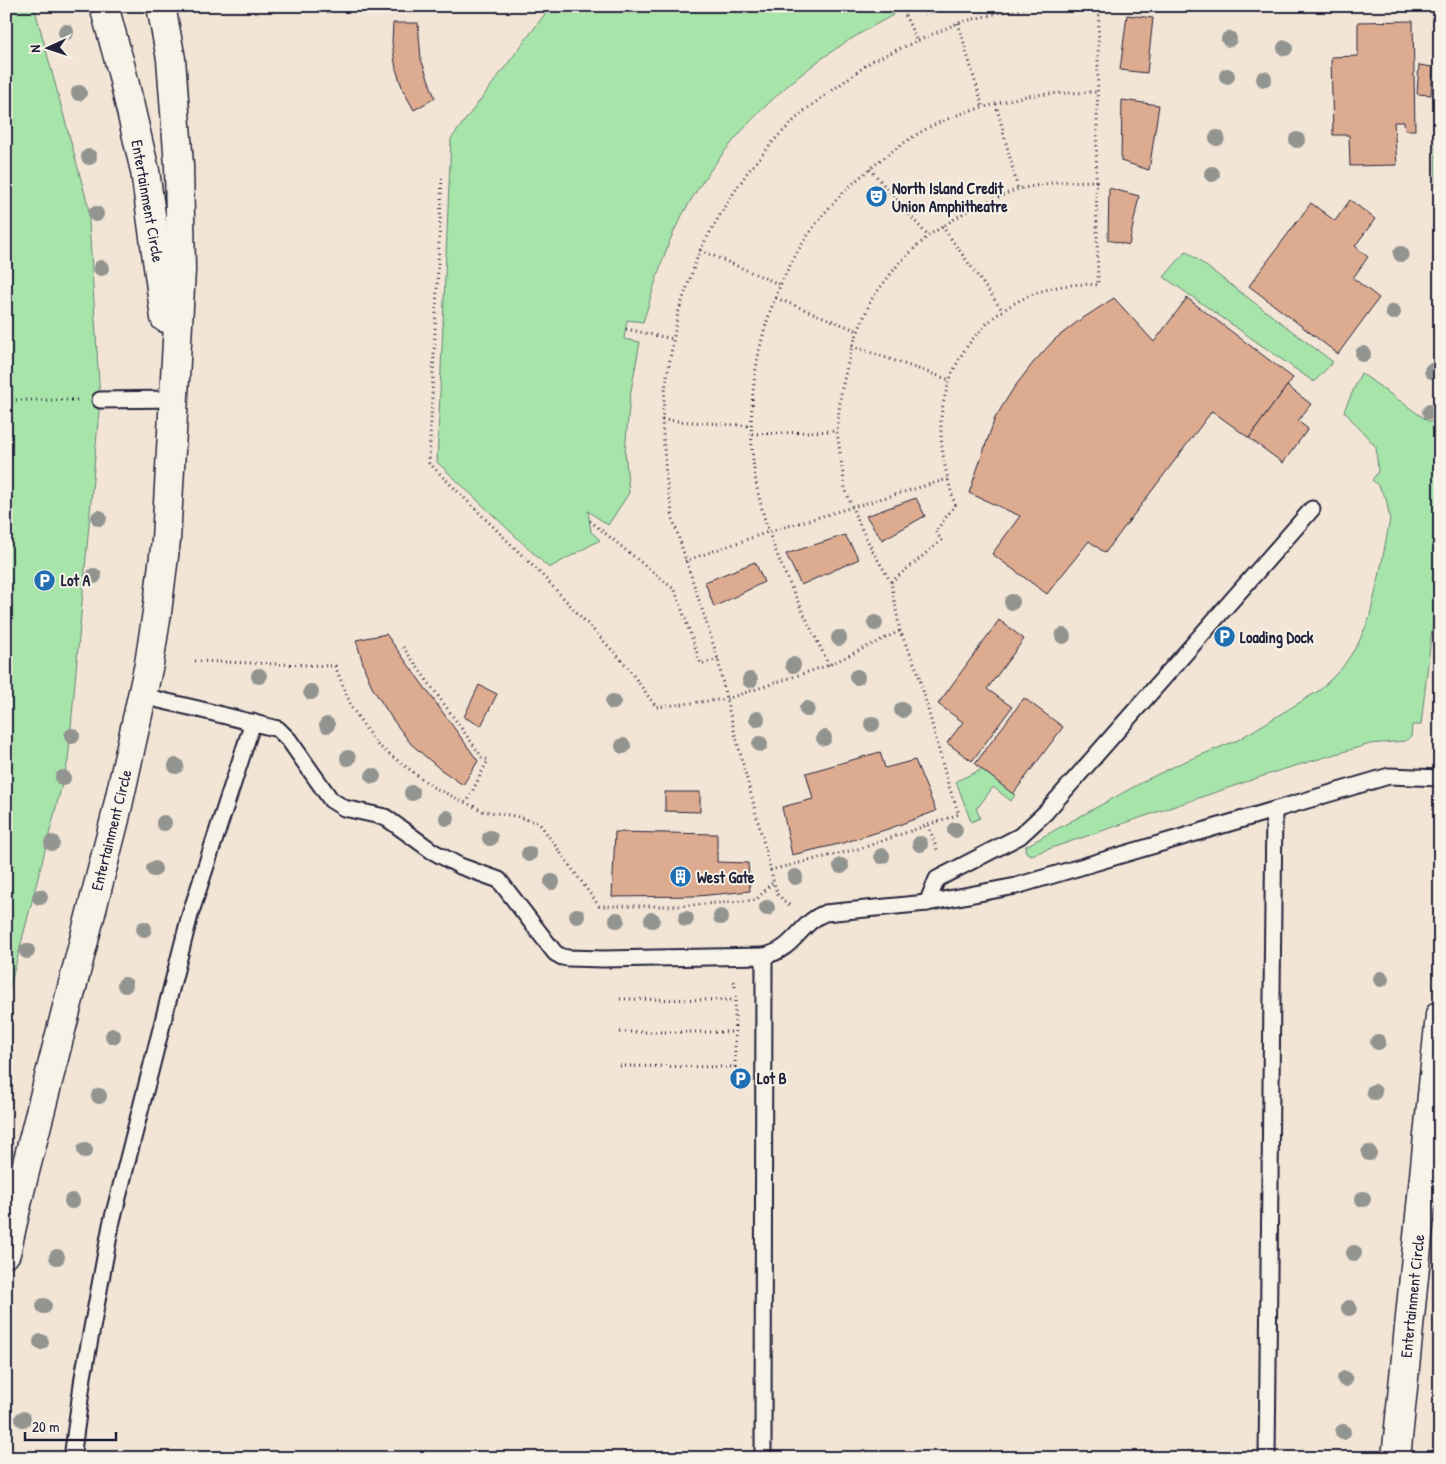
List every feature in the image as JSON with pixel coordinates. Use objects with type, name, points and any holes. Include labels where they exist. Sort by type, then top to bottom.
[{"type":"street","name":"Entertainment Circle","points":[[104,6],[121,68],[145,172],[160,275],[174,399]]},
{"type":"street","name":"Entertainment Circle","points":[[6,1253],[20,1191],[115,819],[142,696],[157,612],[166,540],[181,270],[179,165],[171,59],[161,6]]},
{"type":"street","name":"Entertainment Circle","points":[[1396,1458],[1440,1014]]},
{"type":"lane","points":[[100,400],[174,399]]},
{"type":"lane","points":[[927,903],[937,879],[1020,836],[1045,813],[1312,509]]},
{"type":"lane","points":[[142,696],[278,729],[284,734],[326,793],[337,804],[344,808],[385,817],[432,851],[460,866],[499,880],[555,952],[562,957],[612,959],[764,956],[777,953],[783,949],[811,922],[825,913],[927,903],[1016,886],[1389,776],[1440,778]]},
{"type":"lane","points":[[72,1458],[83,1377],[113,1215],[190,915],[253,722]]},
{"type":"lane","points":[[1267,1458],[1274,810]]},
{"type":"lane","points":[[763,1458],[764,956]]},
{"type":"path","points":[[901,6],[917,41]]},
{"type":"path","points":[[924,14],[944,6]]},
{"type":"path","points":[[789,905],[777,894],[726,698],[718,659],[674,523],[666,477],[662,420],[666,382],[678,313],[700,250],[725,206],[746,174],[777,137],[804,111],[872,61],[917,41],[958,23],[1011,8],[1043,6]]},
{"type":"path","points":[[891,582],[942,540],[935,532],[955,505],[943,452],[941,421],[950,380],[957,361],[970,342],[986,323],[1002,310],[1032,294],[1052,288],[1084,284],[1098,285],[1096,181],[1099,6],[1207,9],[1207,6]]},
{"type":"path","points":[[958,23],[983,108]]},
{"type":"path","points":[[829,665],[775,552],[763,516],[755,471],[751,426],[752,394],[765,327],[781,285],[794,258],[814,227],[836,200],[870,169],[908,139],[949,118],[1025,96],[1098,92]]},
{"type":"path","points":[[996,104],[1018,189]]},
{"type":"path","points":[[870,169],[928,236]]},
{"type":"path","points":[[442,178],[429,464],[542,575],[607,644],[626,665],[656,707],[726,698],[829,665],[900,631]]},
{"type":"path","points":[[770,870],[862,848],[959,814],[948,784],[918,672],[900,631],[891,582],[872,550],[852,508],[845,488],[837,431],[841,392],[852,346],[872,300],[899,264],[928,236],[973,207],[1018,189],[1057,182],[1096,181]]},
{"type":"path","points":[[942,226],[1002,310]]},
{"type":"path","points":[[700,250],[781,285]]},
{"type":"path","points":[[776,298],[858,331]]},
{"type":"path","points":[[626,329],[673,339]]},
{"type":"path","points":[[852,346],[950,380]]},
{"type":"path","points":[[6,400],[100,400]]},
{"type":"path","points":[[662,420],[751,426]]},
{"type":"path","points":[[752,434],[837,431]]},
{"type":"path","points":[[685,560],[768,532],[948,479]]},
{"type":"path","points":[[590,521],[675,590],[701,664],[718,659]]},
{"type":"path","points":[[403,647],[482,757],[488,760],[467,802]]},
{"type":"path","points":[[195,661],[335,666],[352,708],[376,744],[433,787],[483,811],[515,816],[539,823],[599,906],[678,906],[756,900],[774,882]]},
{"type":"path","points":[[928,825],[938,852]]},
{"type":"path","points":[[620,1066],[735,1067],[735,983],[721,957]]},
{"type":"path","points":[[620,999],[734,1000]]},
{"type":"path","points":[[620,1032],[735,1032]]},
{"type":"path","points":[[29,1458],[29,1453],[50,1454]]},
{"type":"green space","name":"Lot A","points":[[6,6],[34,6],[88,205],[100,400],[68,761],[6,1002]]},
{"type":"green space","points":[[551,6],[889,6],[893,15],[834,50],[786,87],[764,107],[724,153],[689,202],[666,252],[643,322],[627,320],[624,339],[640,342],[630,396],[625,451],[629,493],[608,525],[588,511],[591,532],[600,540],[549,568],[437,462],[451,139]]},
{"type":"green space","points":[[1435,122],[1440,122],[1440,205],[1436,198]]},
{"type":"green space","points":[[1186,251],[1333,362],[1314,382],[1164,277]]},
{"type":"green space","points":[[1361,373],[1428,421],[1440,424],[1440,543],[1438,543],[1438,547],[1440,547],[1440,558],[1421,725],[1412,725],[1411,737],[1405,741],[1370,744],[1278,771],[1031,855],[1027,853],[1025,850],[1026,846],[1150,778],[1238,740],[1320,690],[1342,668],[1358,644],[1369,619],[1390,519],[1386,498],[1372,480],[1378,472],[1376,447],[1344,411]]},
{"type":"green space","points":[[983,769],[1015,795],[1011,801],[993,787],[976,808],[980,818],[971,822],[956,781]]},
{"type":"building","points":[[1127,15],[1153,18],[1147,73],[1120,70]]},
{"type":"building","points":[[1413,21],[1415,130],[1405,130],[1404,122],[1394,122],[1397,165],[1350,166],[1349,135],[1333,135],[1331,57],[1358,56],[1358,22]]},
{"type":"building","points":[[393,23],[418,23],[421,59],[435,98],[414,110],[403,90],[396,69],[392,43]]},
{"type":"building","points":[[1419,65],[1433,67],[1431,95],[1417,94]]},
{"type":"building","points":[[1122,100],[1159,105],[1149,170],[1121,161]]},
{"type":"building","points":[[1109,188],[1139,196],[1129,245],[1108,240]]},
{"type":"building","points":[[1350,200],[1375,219],[1355,246],[1368,257],[1353,278],[1379,298],[1338,354],[1249,286],[1311,203],[1335,221]]},
{"type":"building","points":[[1114,298],[1154,342],[1187,298],[1293,378],[1249,438],[1212,411],[1105,553],[1089,541],[1047,594],[992,554],[1020,516],[969,493],[995,418],[1013,389],[1054,340],[1077,322]]},
{"type":"building","points":[[1287,386],[1311,404],[1298,421],[1308,429],[1283,463],[1249,438]]},
{"type":"building","points":[[916,498],[925,516],[882,540],[866,516]]},
{"type":"building","points":[[845,535],[859,559],[801,585],[786,554]]},
{"type":"building","points":[[755,562],[764,582],[714,607],[705,582]]},
{"type":"building","points":[[999,620],[1024,639],[987,689],[1012,707],[972,761],[947,743],[963,722],[938,704]]},
{"type":"building","points":[[386,634],[478,761],[463,785],[440,769],[411,744],[373,689],[356,640]]},
{"type":"building","points":[[479,685],[497,694],[481,726],[464,717]]},
{"type":"building","points":[[1024,698],[1063,727],[1013,794],[975,764]]},
{"type":"building","points":[[880,752],[885,768],[915,760],[936,811],[843,843],[792,855],[782,807],[813,799],[806,773]]},
{"type":"building","points":[[665,792],[700,792],[700,812],[665,811]]},
{"type":"building","name":"West Gate","points":[[615,832],[717,834],[717,862],[748,863],[750,891],[698,896],[612,897]]},
{"type":"place","name":"North Island Credit Union Amphitheatre","points":[[876,197]]},
{"type":"place","name":"Lot A","points":[[45,580]]},
{"type":"place","name":"Loading Dock","points":[[1224,637]]},
{"type":"place","name":"West Gate","points":[[681,877]]},
{"type":"place","name":"Lot B","points":[[741,1078]]}]
